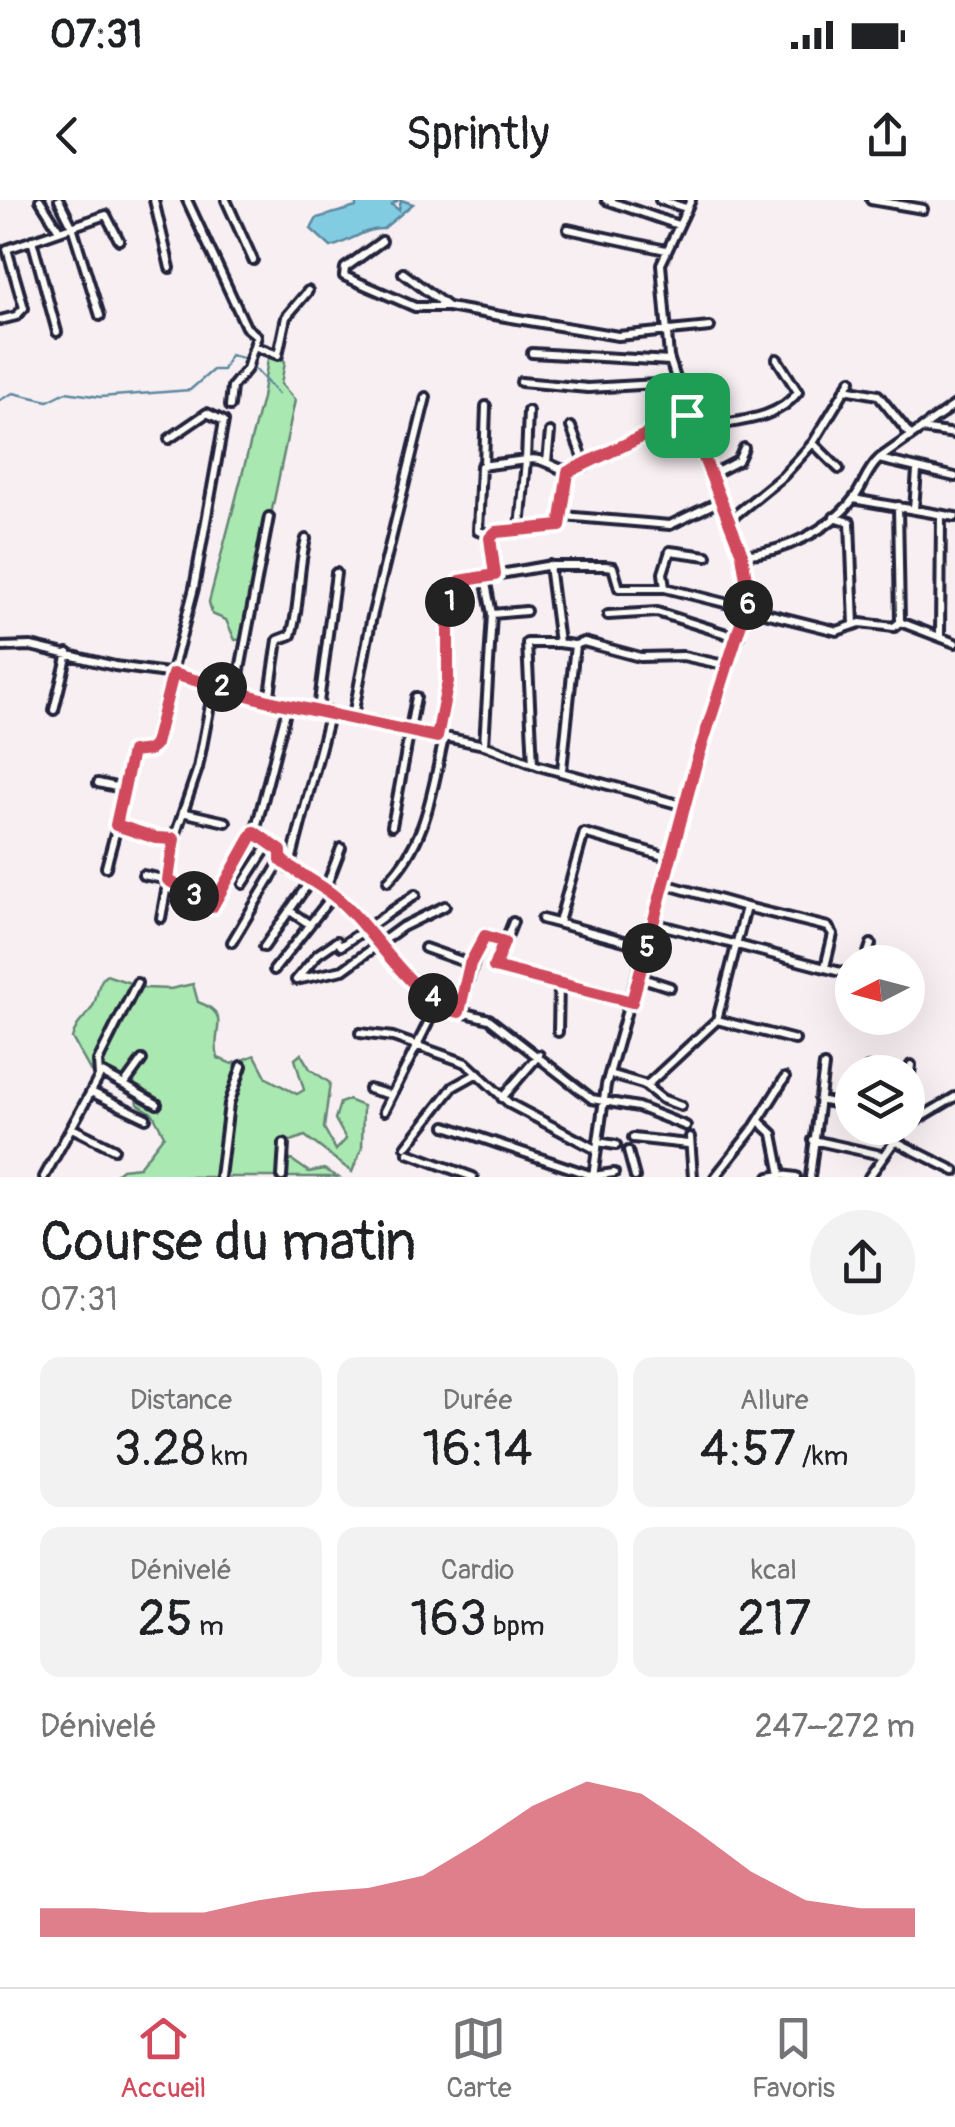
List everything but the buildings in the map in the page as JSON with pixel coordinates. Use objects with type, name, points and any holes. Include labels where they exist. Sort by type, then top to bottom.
[{"type":"street","points":[[40,200],[59,230]]},
{"type":"street","points":[[59,200],[72,226],[100,316]]},
{"type":"street","points":[[154,200],[170,268]]},
{"type":"street","points":[[187,200],[246,327],[257,336],[247,368],[232,387],[230,406]]},
{"type":"street","points":[[226,200],[253,260]]},
{"type":"street","points":[[606,200],[678,225]]},
{"type":"street","points":[[593,1176],[609,1074],[685,806],[748,607],[742,554],[709,476],[670,361],[661,274],[666,250],[689,204],[660,200]]},
{"type":"street","points":[[872,200],[923,209]]},
{"type":"street","points":[[0,320],[16,316],[24,308],[6,251],[106,215],[119,240]]},
{"type":"street","points":[[568,229],[666,250]]},
{"type":"street","points":[[32,240],[56,332]]},
{"type":"street","points":[[382,241],[345,268],[344,276],[415,307],[448,307],[618,336],[710,327]]},
{"type":"street","points":[[404,273],[448,307]]},
{"type":"street","points":[[254,346],[278,354],[286,317],[308,290]]},
{"type":"street","points":[[532,353],[670,361]]},
{"type":"street","points":[[692,430],[762,416],[788,406],[798,392],[777,359]]},
{"type":"street","points":[[728,520],[788,471],[813,443],[851,380]]},
{"type":"street","points":[[521,382],[588,388],[674,382]]},
{"type":"street","points":[[845,389],[878,395],[910,436]]},
{"type":"street","points":[[353,716],[426,397]]},
{"type":"street","points":[[742,554],[774,551],[834,517],[853,499],[869,467],[955,405]]},
{"type":"street","points":[[486,406],[478,531],[493,536],[560,526],[568,472]]},
{"type":"street","points":[[520,529],[528,411]]},
{"type":"street","points":[[106,867],[132,752],[150,750],[155,744],[203,546],[224,421],[207,413],[169,439]]},
{"type":"street","points":[[484,465],[526,460],[547,462],[568,472],[687,415]]},
{"type":"street","points":[[571,427],[586,466]]},
{"type":"street","points":[[921,429],[955,434]]},
{"type":"street","points":[[547,462],[550,432]]},
{"type":"street","points":[[813,443],[839,470]]},
{"type":"street","points":[[610,445],[619,450]]},
{"type":"street","points":[[709,476],[738,461],[744,448]]},
{"type":"street","points":[[879,459],[955,477]]},
{"type":"street","points":[[914,510],[917,470]]},
{"type":"street","points":[[853,499],[955,517]]},
{"type":"street","points":[[562,516],[670,525],[720,501]]},
{"type":"street","points":[[898,506],[900,622]]},
{"type":"street","points":[[940,514],[940,635]]},
{"type":"street","points":[[236,690],[269,517]]},
{"type":"street","points":[[834,517],[850,522],[854,625]]},
{"type":"street","points":[[493,536],[488,545],[495,575]]},
{"type":"street","points":[[269,701],[278,640],[291,634],[294,623],[298,567],[306,540]]},
{"type":"street","points":[[665,588],[663,573],[670,551],[707,556]]},
{"type":"street","points":[[388,881],[414,851],[426,820],[448,681],[451,595],[460,581],[549,566],[613,567],[619,588],[625,592],[665,588],[837,630],[854,625],[894,626],[900,622]]},
{"type":"street","points":[[549,566],[559,643]]},
{"type":"street","points":[[318,711],[336,572]]},
{"type":"street","points":[[484,745],[492,614],[485,578]]},
{"type":"street","points":[[492,614],[526,611]]},
{"type":"street","points":[[608,615],[658,612],[739,638]]},
{"type":"street","points":[[900,622],[955,643]]},
{"type":"street","points":[[533,764],[527,643],[584,642],[640,657],[683,656],[729,666]]},
{"type":"street","points":[[562,770],[575,645]]},
{"type":"street","points":[[0,647],[68,653],[173,674],[269,701],[484,745],[533,764],[685,806]]},
{"type":"street","points":[[54,710],[68,653]]},
{"type":"street","points":[[161,918],[174,839],[186,813],[214,684]]},
{"type":"street","points":[[392,826],[416,698]]},
{"type":"street","points":[[143,875],[168,880],[212,907],[254,832],[288,704]]},
{"type":"street","points":[[290,869],[330,712]]},
{"type":"street","points":[[98,782],[125,789]]},
{"type":"street","points":[[186,813],[226,822]]},
{"type":"street","points":[[117,826],[174,839]]},
{"type":"street","points":[[232,942],[281,860],[281,851],[254,832]]},
{"type":"street","points":[[559,922],[584,833],[671,858]]},
{"type":"street","points":[[244,884],[269,844]]},
{"type":"street","points":[[325,890],[341,848]]},
{"type":"street","points":[[281,860],[333,895],[379,947],[438,1002],[487,1018],[582,1092],[604,1102],[638,1107],[686,1126]]},
{"type":"street","points":[[264,946],[310,881]]},
{"type":"street","points":[[664,884],[828,926],[833,934],[825,967]]},
{"type":"street","points":[[274,970],[333,895]]},
{"type":"street","points":[[415,895],[341,946],[337,941],[318,954],[296,980],[342,970],[402,927],[445,906]]},
{"type":"street","points":[[646,1086],[717,1020],[746,907]]},
{"type":"street","points":[[290,911],[309,924]]},
{"type":"street","points":[[542,919],[647,947]]},
{"type":"street","points":[[513,922],[494,967],[632,1002]]},
{"type":"street","points":[[653,924],[835,970]]},
{"type":"street","points":[[459,1012],[470,964],[485,936],[504,942]]},
{"type":"street","points":[[425,948],[470,964]]},
{"type":"street","points":[[639,976],[670,987]]},
{"type":"street","points":[[44,1177],[91,1092],[100,1072],[98,1061],[137,983]]},
{"type":"street","points":[[558,1032],[559,983]]},
{"type":"street","points":[[384,1111],[438,1002]]},
{"type":"street","points":[[717,1020],[795,1040]]},
{"type":"street","points":[[360,1033],[394,1037],[416,1048],[457,1059],[478,1073],[502,1098],[598,1146],[616,1145]]},
{"type":"street","points":[[502,1098],[539,1055]]},
{"type":"street","points":[[124,1085],[142,1060]]},
{"type":"street","points":[[220,1177],[229,1104],[242,1066]]},
{"type":"street","points":[[810,1177],[824,1066]]},
{"type":"street","points":[[100,1072],[156,1104]]},
{"type":"street","points":[[473,1177],[407,1150],[454,1087],[478,1073]]},
{"type":"street","points":[[609,1074],[646,1086],[662,1100],[680,1106]]},
{"type":"street","points":[[716,1177],[785,1078]]},
{"type":"street","points":[[369,1089],[390,1096]]},
{"type":"street","points":[[91,1092],[146,1118]]},
{"type":"street","points":[[925,1110],[955,1097]]},
{"type":"street","points":[[819,1100],[835,1103]]},
{"type":"street","points":[[758,1121],[773,1134],[781,1175]]},
{"type":"street","points":[[446,1126],[593,1176],[614,1173]]},
{"type":"street","points":[[72,1128],[114,1149]]},
{"type":"street","points":[[633,1138],[689,1140],[693,1177]]},
{"type":"street","points":[[813,1140],[881,1155]]},
{"type":"street","points":[[282,1177],[284,1144]]},
{"type":"street","points":[[869,1177],[889,1145]]},
{"type":"street","points":[[903,1145],[955,1170]]},
{"type":"street","points":[[628,1151],[636,1177]]},
{"type":"street","points":[[769,1177],[796,1177]]},
{"type":"green space","points":[[269,352],[281,355],[285,362],[281,384],[295,400],[245,639],[235,640],[226,620],[212,614],[209,602],[262,398]]},
{"type":"green space","points":[[106,975],[145,988],[170,989],[193,984],[198,1002],[218,1018],[218,1058],[232,1064],[255,1055],[267,1078],[297,1094],[304,1090],[295,1059],[301,1054],[310,1069],[330,1083],[324,1128],[336,1150],[346,1139],[335,1119],[340,1103],[348,1100],[363,1106],[362,1148],[352,1172],[305,1136],[288,1142],[289,1158],[309,1172],[324,1169],[338,1177],[112,1177],[122,1169],[139,1167],[164,1135],[153,1114],[138,1104],[134,1082],[100,1066],[91,1072],[72,1038],[92,1008]]},
{"type":"water","points":[[356,200],[398,200],[392,205],[399,210],[401,200],[413,204],[383,229],[331,247],[311,229],[317,218],[356,207]]},
{"type":"waterway","points":[[0,400],[13,393],[48,401],[66,392],[100,397],[190,390],[213,370],[223,370],[230,355],[246,359]]},
{"type":"waterway","points":[[252,366],[278,394]]},
{"type":"route","points":[[687,415],[742,554],[749,598],[695,767],[632,1002],[494,967],[504,942],[485,936],[470,964],[459,1012],[442,1008],[392,961],[350,910],[290,869],[281,860],[281,851],[254,832],[212,907],[168,880],[174,839],[156,838],[116,825],[132,752],[150,750],[155,744],[173,674],[269,701],[350,715],[437,737],[448,681],[451,595],[460,581],[495,575],[489,554],[490,538],[496,532],[560,526],[568,472],[687,415]]}]
